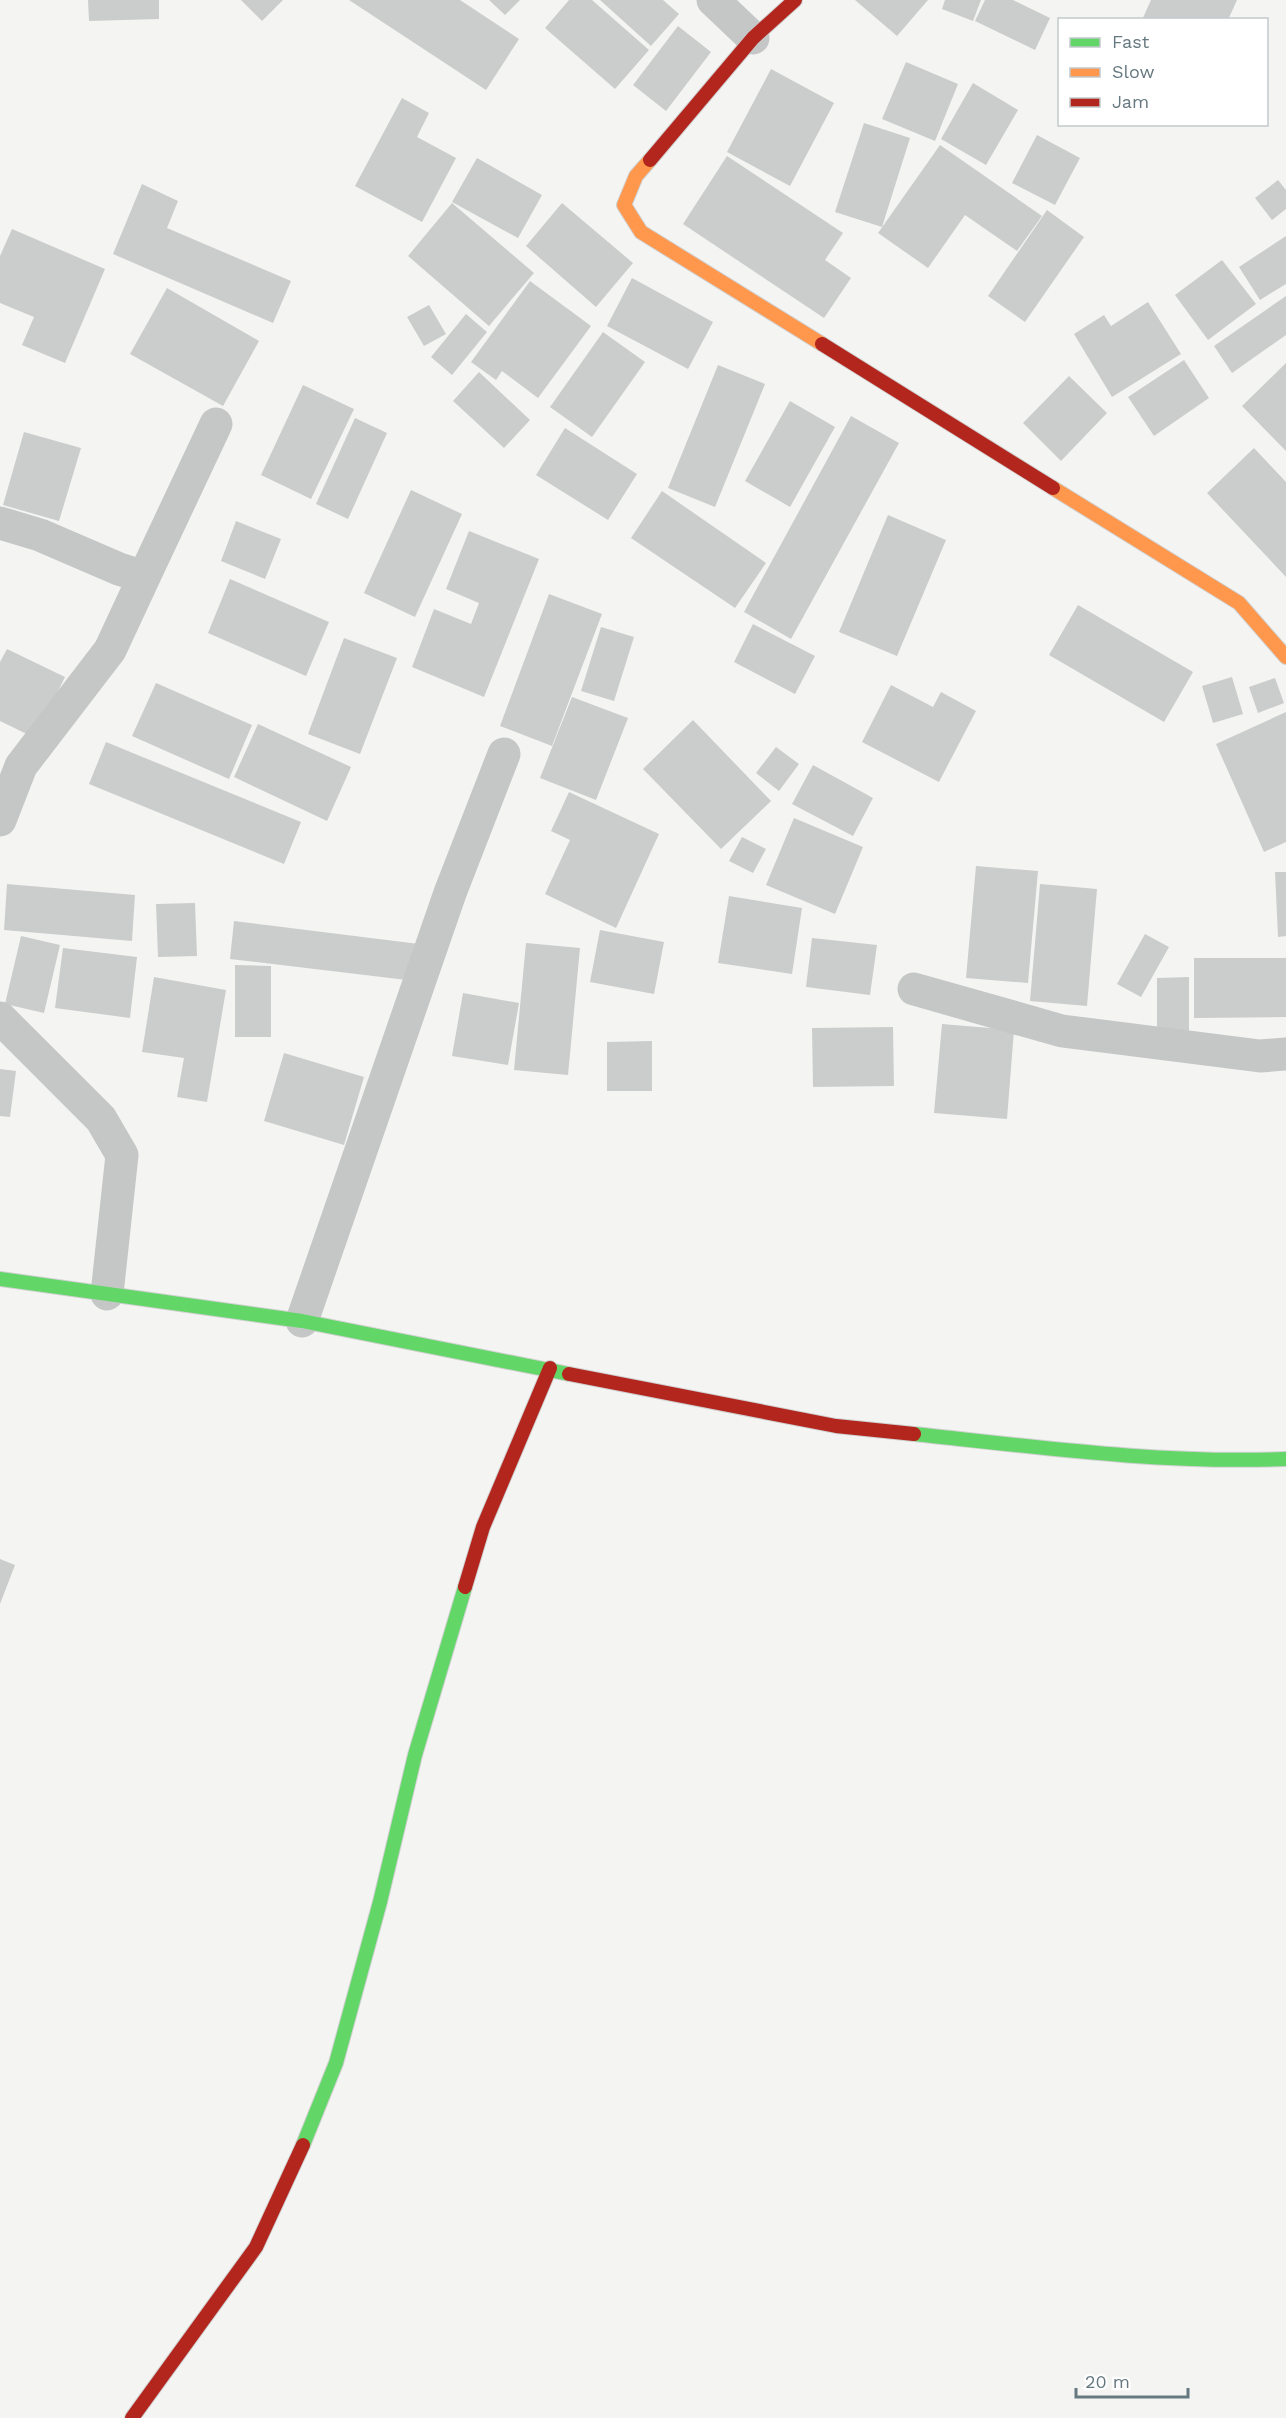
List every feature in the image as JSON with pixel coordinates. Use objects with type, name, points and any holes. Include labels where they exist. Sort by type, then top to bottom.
[{"type":"street","points":[[713,0],[753,38]]},
{"type":"street","points":[[795,0],[753,38],[636,177],[624,205],[641,231],[1239,603],[1286,657]]},
{"type":"street","points":[[0,820],[21,765],[110,650],[216,424]]},
{"type":"street","points":[[0,523],[40,535],[119,569],[144,577]]},
{"type":"street","points":[[302,1321],[450,892],[504,754]]},
{"type":"street","points":[[914,989],[1062,1031],[1260,1056],[1286,1054]]},
{"type":"street","points":[[0,1018],[101,1119],[122,1155],[107,1294]]},
{"type":"street","points":[[0,1280],[302,1321],[836,1426],[1064,1450],[1237,1461],[1286,1459]]},
{"type":"street","points":[[132,2418],[256,2247],[291,2173],[336,2063],[380,1902],[415,1755],[483,1527],[550,1368]]},
{"type":"building","points":[[88,0],[159,0],[159,19],[89,21]]},
{"type":"building","points":[[241,0],[283,0],[262,21]]},
{"type":"building","points":[[349,0],[460,0],[519,39],[486,90]]},
{"type":"building","points":[[489,0],[520,0],[505,15]]},
{"type":"building","points":[[569,0],[592,0],[649,50],[615,89],[545,28]]},
{"type":"building","points":[[600,0],[663,0],[679,14],[651,46]]},
{"type":"building","points":[[855,0],[928,0],[897,36]]},
{"type":"building","points":[[945,0],[981,0],[973,21],[942,9]]},
{"type":"building","points":[[985,0],[1013,0],[1050,18],[1035,50],[975,21]]},
{"type":"building","points":[[1151,0],[1237,0],[1229,18],[1143,18]]},
{"type":"building","points":[[678,26],[711,52],[666,111],[633,85]]},
{"type":"building","points":[[906,62],[958,84],[935,141],[882,119]]},
{"type":"building","points":[[771,69],[834,103],[790,186],[727,152]]},
{"type":"building","points":[[973,83],[1018,110],[986,165],[941,139]]},
{"type":"building","points":[[402,98],[429,113],[417,137],[456,158],[422,222],[355,186]]},
{"type":"building","points":[[864,123],[910,138],[882,227],[835,212]]},
{"type":"building","points":[[1037,135],[1080,158],[1055,205],[1012,183]]},
{"type":"building","points":[[940,145],[1042,216],[1017,251],[965,215],[928,268],[878,233]]},
{"type":"building","points":[[727,156],[843,233],[825,260],[851,278],[824,318],[683,224]]},
{"type":"building","points":[[477,158],[542,195],[518,238],[452,202]]},
{"type":"building","points":[[1278,180],[1286,190],[1286,209],[1272,220],[1255,198]]},
{"type":"building","points":[[142,184],[178,201],[167,228],[291,281],[273,323],[113,254]]},
{"type":"building","points":[[452,203],[534,273],[489,326],[408,256]]},
{"type":"building","points":[[562,203],[633,263],[596,307],[526,246]]},
{"type":"building","points":[[1047,210],[1084,237],[1025,322],[988,296]]},
{"type":"building","points":[[12,229],[105,269],[65,363],[22,345],[34,317],[0,303],[0,256]]},
{"type":"building","points":[[1286,236],[1286,284],[1260,300],[1239,267]]},
{"type":"building","points":[[1222,260],[1256,304],[1208,340],[1175,295]]},
{"type":"building","points":[[632,278],[713,322],[688,369],[607,326]]},
{"type":"building","points":[[530,281],[591,326],[538,398],[502,371],[496,380],[471,362]]},
{"type":"building","points":[[167,288],[259,341],[223,406],[130,354]]},
{"type":"building","points":[[1286,296],[1286,335],[1232,373],[1214,346]]},
{"type":"building","points":[[1148,302],[1181,354],[1112,397],[1074,334],[1104,315],[1111,326]]},
{"type":"building","points":[[429,305],[446,334],[424,346],[407,317]]},
{"type":"building","points":[[466,314],[487,332],[452,375],[431,357]]},
{"type":"building","points":[[603,332],[645,362],[592,437],[550,407]]},
{"type":"building","points":[[1184,360],[1209,398],[1154,436],[1128,397]]},
{"type":"building","points":[[1286,363],[1286,451],[1242,406]]},
{"type":"building","points":[[718,365],[765,384],[715,507],[668,488]]},
{"type":"building","points":[[479,372],[530,420],[504,448],[453,401]]},
{"type":"building","points":[[1069,376],[1107,413],[1061,461],[1023,423]]},
{"type":"building","points":[[303,385],[354,409],[311,499],[261,475]]},
{"type":"building","points":[[790,401],[835,427],[790,507],[745,481]]},
{"type":"building","points":[[851,416],[899,443],[791,639],[744,612]]},
{"type":"building","points":[[355,418],[387,433],[348,519],[316,504]]},
{"type":"building","points":[[565,428],[637,474],[608,520],[536,475]]},
{"type":"building","points":[[24,432],[81,448],[59,521],[3,505]]},
{"type":"building","points":[[1254,448],[1286,482],[1286,577],[1207,493]]},
{"type":"building","points":[[411,490],[462,514],[415,617],[364,593]]},
{"type":"building","points":[[662,491],[766,563],[735,608],[631,538]]},
{"type":"building","points":[[888,515],[946,540],[897,656],[839,632]]},
{"type":"building","points":[[236,521],[281,539],[265,579],[221,561]]},
{"type":"building","points":[[469,531],[539,559],[484,697],[412,667],[434,609],[471,624],[479,603],[446,589]]},
{"type":"building","points":[[230,579],[329,622],[306,676],[208,633]]},
{"type":"building","points":[[549,594],[602,614],[552,746],[500,726]]},
{"type":"building","points":[[1078,605],[1193,672],[1164,722],[1049,655]]},
{"type":"building","points":[[753,624],[815,656],[795,694],[734,662]]},
{"type":"building","points":[[601,627],[634,637],[614,701],[581,691]]},
{"type":"building","points":[[344,638],[397,658],[360,754],[308,734]]},
{"type":"building","points":[[7,649],[65,677],[35,738],[0,721],[0,662]]},
{"type":"building","points":[[1232,677],[1243,714],[1213,723],[1202,686]]},
{"type":"building","points":[[1275,678],[1284,703],[1258,713],[1249,687]]},
{"type":"building","points":[[156,683],[252,725],[229,779],[132,736]]},
{"type":"building","points":[[891,685],[933,707],[941,692],[976,711],[939,782],[862,742]]},
{"type":"building","points":[[572,697],[628,718],[596,800],[540,778]]},
{"type":"building","points":[[1286,712],[1286,842],[1264,852],[1216,744]]},
{"type":"building","points":[[693,720],[771,801],[721,849],[643,769]]},
{"type":"building","points":[[258,724],[351,767],[327,821],[234,777]]},
{"type":"building","points":[[106,742],[301,822],[284,864],[89,784]]},
{"type":"building","points":[[776,747],[799,764],[779,791],[756,773]]},
{"type":"building","points":[[813,765],[873,798],[853,836],[792,804]]},
{"type":"building","points":[[569,792],[659,834],[616,928],[545,894],[570,840],[551,831]]},
{"type":"building","points":[[794,818],[863,847],[835,914],[766,885]]},
{"type":"building","points":[[742,837],[766,849],[753,873],[729,861]]},
{"type":"building","points":[[976,866],[1038,871],[1028,983],[966,978]]},
{"type":"building","points":[[1275,872],[1286,872],[1286,936],[1278,937]]},
{"type":"building","points":[[7,884],[135,895],[132,941],[4,930]]},
{"type":"building","points":[[1040,884],[1097,889],[1087,1006],[1030,1001]]},
{"type":"building","points":[[729,896],[802,908],[792,974],[718,963]]},
{"type":"building","points":[[195,903],[197,956],[158,957],[156,904]]},
{"type":"building","points":[[234,921],[419,944],[415,981],[230,959]]},
{"type":"building","points":[[600,930],[664,942],[654,994],[590,982]]},
{"type":"building","points":[[1145,934],[1169,947],[1141,997],[1117,984]]},
{"type":"building","points":[[21,936],[60,945],[44,1013],[5,1004]]},
{"type":"building","points":[[812,938],[877,945],[870,995],[806,987]]},
{"type":"building","points":[[526,943],[580,948],[568,1075],[514,1070]]},
{"type":"building","points":[[63,948],[137,957],[130,1018],[55,1008]]},
{"type":"building","points":[[1194,958],[1286,958],[1286,1017],[1194,1018]]},
{"type":"building","points":[[235,965],[271,966],[271,1037],[235,1037]]},
{"type":"building","points":[[154,977],[226,990],[207,1102],[177,1097],[184,1058],[142,1052]]},
{"type":"building","points":[[1189,977],[1189,1033],[1157,1033],[1157,978]]},
{"type":"building","points":[[463,993],[519,1003],[508,1065],[452,1056]]},
{"type":"building","points":[[942,1024],[1014,1030],[1007,1119],[934,1113]]},
{"type":"building","points":[[893,1027],[894,1086],[813,1087],[812,1028]]},
{"type":"building","points":[[652,1041],[652,1091],[607,1091],[607,1042]]},
{"type":"building","points":[[284,1053],[364,1077],[344,1145],[264,1121]]},
{"type":"building","points":[[0,1069],[16,1071],[10,1117],[0,1116]]},
{"type":"building","points":[[0,1559],[15,1565],[0,1604]]},
{"type":"traffic: fast","points":[[0,1279],[302,1321],[569,1374]]},
{"type":"traffic: fast","points":[[914,1434],[1146,1457],[1286,1459]]},
{"type":"traffic: fast","points":[[303,2145],[336,2063],[380,1902],[415,1755],[465,1587]]},
{"type":"traffic: slow","points":[[650,160],[636,176],[624,205],[641,232],[822,344]]},
{"type":"traffic: slow","points":[[1053,488],[1239,603],[1286,657]]},
{"type":"traffic: jam","points":[[650,160],[753,38],[795,0]]},
{"type":"traffic: jam","points":[[822,344],[1053,488]]},
{"type":"traffic: jam","points":[[465,1587],[483,1527],[550,1368]]},
{"type":"traffic: jam","points":[[569,1374],[836,1426],[914,1434]]},
{"type":"traffic: jam","points":[[132,2418],[256,2247],[303,2145]]}]
